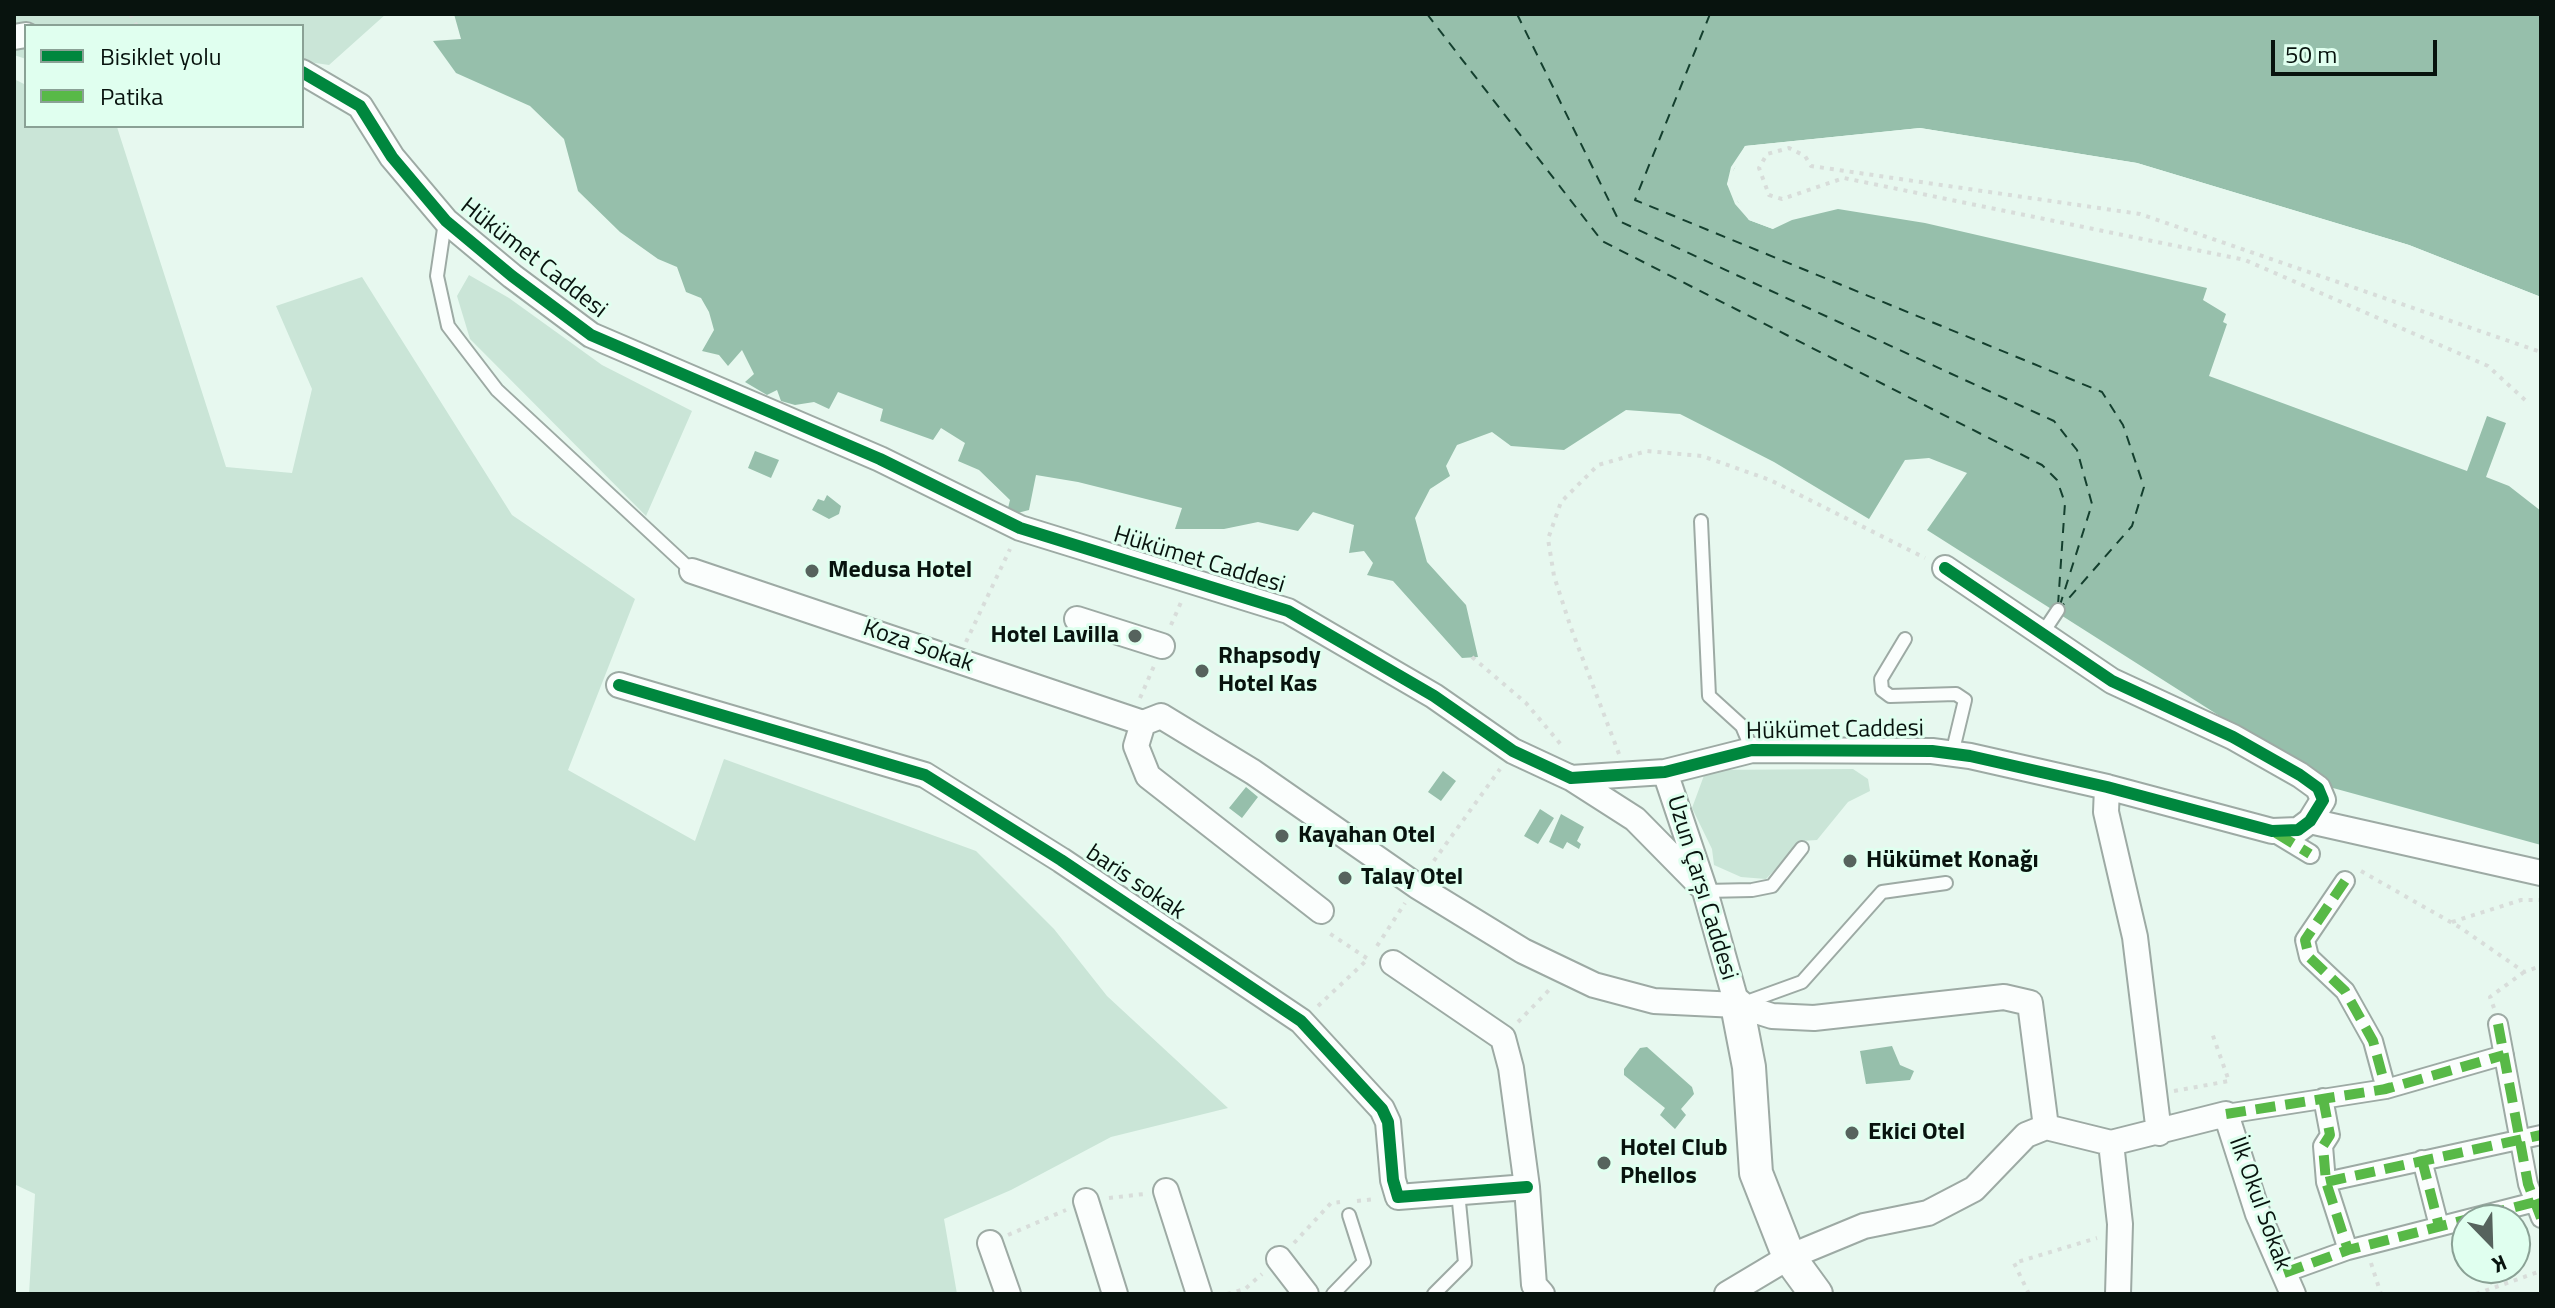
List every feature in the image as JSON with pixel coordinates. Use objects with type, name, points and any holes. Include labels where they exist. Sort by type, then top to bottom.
[{"type":"street","name":"Hükümet Caddesi","points":[[304,73],[360,106],[392,157],[446,221],[512,276],[591,335],[880,459],[1020,528],[1288,611],[1434,696],[1513,751],[1579,777],[1665,772],[1752,750],[1952,754],[2107,787],[2272,831]]},
{"type":"street","points":[[1945,568],[2112,681],[2233,737],[2318,788],[2323,800],[2310,821],[2298,830],[2272,831]]},
{"type":"street","name":"Koza Sokak","points":[[692,571],[1143,723],[1161,716],[1253,772],[1422,889],[1523,951],[1566,972]]},
{"type":"street","points":[[1077,619],[1162,646]]},
{"type":"street","name":"baris sokak","points":[[619,685],[925,775],[1061,860],[1301,1021],[1382,1109],[1388,1122],[1393,1180],[1398,1197],[1527,1187]]},
{"type":"street","points":[[1143,723],[1136,746],[1148,776],[1321,911]]},
{"type":"street","name":"Uzun Çarşı Caddesi","points":[[1665,772],[1705,891],[1737,1005]]},
{"type":"street","points":[[1579,777],[1635,819],[1705,891]]},
{"type":"street","points":[[2107,787],[2106,812],[2135,937],[2159,1133]]},
{"type":"street","points":[[2310,821],[2541,873]]},
{"type":"street","points":[[2272,831],[2310,854]]},
{"type":"street","points":[[2349,874],[2305,940],[2309,957],[2345,991],[2373,1041],[2386,1089]]},
{"type":"street","points":[[1393,963],[1503,1038],[1511,1068],[1527,1187],[1533,1291]]},
{"type":"street","points":[[1566,972],[1594,985],[1654,1001],[1737,1005],[1772,1016],[1814,1018],[2004,997],[2030,1003],[2046,1127]]},
{"type":"street","points":[[1737,1005],[1749,1067],[1756,1173],[1789,1257],[1816,1294]]},
{"type":"street","points":[[2288,1284],[2348,1250],[2439,1226],[2538,1210],[2498,1024]]},
{"type":"street","points":[[1727,1294],[1789,1257],[1864,1226],[1928,1213],[1974,1189],[2026,1135],[2046,1127],[2111,1143],[2226,1114],[2386,1089],[2504,1055]]},
{"type":"street","points":[[2323,1098],[2330,1135],[2323,1146],[2326,1182],[2348,1250]]},
{"type":"street","name":"İlk Okul Sokak","points":[[2226,1114],[2258,1214],[2288,1284]]},
{"type":"street","points":[[2326,1182],[2541,1135]]},
{"type":"street","points":[[2111,1143],[2120,1231],[2118,1294]]},
{"type":"street","points":[[2422,1160],[2439,1226]]},
{"type":"street","points":[[1166,1191],[1199,1294]]},
{"type":"street","points":[[1086,1201],[1115,1294]]},
{"type":"street","points":[[996,1240],[1008,1294]]},
{"type":"street","points":[[1279,1259],[1306,1294]]},
{"type":"lane","points":[[446,221],[437,276],[448,326],[497,390],[692,571]]},
{"type":"lane","points":[[1701,521],[1709,696],[1742,726],[1752,750]]},
{"type":"lane","points":[[2042,634],[2058,610]]},
{"type":"lane","points":[[1905,639],[1881,679],[1882,690],[1890,696],[1956,694],[1965,700],[1952,754]]},
{"type":"lane","points":[[1705,891],[1752,890],[1772,886],[1802,848]]},
{"type":"lane","points":[[1737,1005],[1802,982],[1882,892],[1946,883]]},
{"type":"lane","points":[[1434,1294],[1465,1263],[1458,1192]]},
{"type":"lane","points":[[1333,1294],[1364,1262],[1349,1215]]},
{"type":"path","points":[[2525,400],[2488,366],[2245,260],[1844,178],[1782,199],[1769,195],[1759,168],[1767,154],[1789,148],[1805,156],[1811,166],[2140,214],[2541,352]]},
{"type":"path","points":[[1627,772],[1575,640],[1554,576],[1548,539],[1561,502],[1598,465],[1647,451],[1702,456],[1770,480],[1945,568]]},
{"type":"path","points":[[957,660],[1020,528]]},
{"type":"path","points":[[1472,657],[1526,703],[1579,777]]},
{"type":"path","points":[[1455,830],[1513,751]]},
{"type":"path","points":[[2349,874],[2452,922],[2524,972]]},
{"type":"path","points":[[2452,922],[2521,900],[2541,900]]},
{"type":"path","points":[[1301,1021],[1368,959],[1322,928],[1321,911]]},
{"type":"path","points":[[2498,1024],[2490,997],[2524,972],[2541,966]]},
{"type":"path","points":[[1503,1038],[1566,972]]},
{"type":"path","points":[[2152,1094],[2229,1081],[2212,1033]]},
{"type":"path","points":[[996,1240],[1086,1201],[1166,1191]]},
{"type":"path","points":[[2029,1294],[2014,1263],[2120,1231]]},
{"type":"path","points":[[2368,1245],[2381,1294]]},
{"type":"path","points":[[1227,1294],[1245,1289],[1279,1259]]},
{"type":"path","points":[[2476,1294],[2541,1271]]},
{"type":"shaded area","points":[[14,14],[386,14],[329,65],[304,61],[304,24],[24,24],[24,58],[14,55]]},
{"type":"shaded area","points":[[454,14],[2541,14],[2541,297],[2409,245],[2137,163],[1920,128],[1745,146],[1727,184],[1749,220],[1773,229],[1792,220],[1838,209],[1925,223],[2207,288],[2203,300],[2226,314],[2223,322],[2227,324],[2209,376],[2467,471],[2487,416],[2506,423],[2486,477],[2509,486],[2541,511],[2541,845],[2333,788],[1927,530],[1967,473],[1929,458],[1905,460],[1869,519],[1774,462],[1680,414],[1626,410],[1564,450],[1511,446],[1492,432],[1457,445],[1446,466],[1450,476],[1430,489],[1415,518],[1427,562],[1466,605],[1478,657],[1462,658],[1393,581],[1367,575],[1373,563],[1364,551],[1349,553],[1354,525],[1313,512],[1298,531],[1258,522],[1224,529],[1175,529],[1182,508],[1078,482],[1036,475],[1029,510],[1006,516],[1010,500],[979,470],[958,461],[965,443],[941,428],[933,440],[880,421],[883,409],[838,392],[829,409],[814,402],[795,405],[781,401],[777,390],[767,395],[745,382],[754,374],[742,350],[728,366],[719,355],[702,351],[714,330],[701,298],[686,292],[677,267],[658,259],[620,232],[578,191],[564,139],[530,106],[456,73],[433,41],[461,39]]},
{"type":"shaded area","points":[[14,79],[24,84],[24,128],[117,128],[226,467],[292,473],[312,389],[276,306],[362,277],[512,515],[635,599],[568,770],[695,841],[724,759],[976,851],[1054,929],[1107,996],[1228,1108],[1111,1137],[1011,1190],[944,1219],[957,1294],[29,1294],[35,1194],[14,1184]]},
{"type":"shaded area","points":[[469,275],[509,298],[602,365],[692,411],[646,516],[470,339],[457,296]]},
{"type":"shaded area","points":[[755,451],[779,460],[771,478],[748,468]]},
{"type":"shaded area","points":[[827,495],[841,506],[839,514],[829,519],[812,510],[818,499],[824,501]]},
{"type":"shaded area","points":[[1853,769],[1868,779],[1870,791],[1848,802],[1817,840],[1802,841],[1766,879],[1741,877],[1714,865],[1712,849],[1692,808],[1706,770]]},
{"type":"shaded area","points":[[1443,771],[1456,781],[1441,801],[1428,792]]},
{"type":"shaded area","points":[[1246,787],[1258,797],[1242,818],[1229,808]]},
{"type":"shaded area","points":[[1540,809],[1554,818],[1538,844],[1524,836]]},
{"type":"shaded area","points":[[1561,814],[1584,827],[1577,841],[1581,844],[1579,849],[1567,842],[1563,849],[1549,842]]},
{"type":"shaded area","points":[[1892,1046],[1900,1065],[1914,1071],[1910,1080],[1866,1084],[1860,1051]]},
{"type":"shaded area","points":[[1647,1047],[1692,1087],[1694,1094],[1681,1109],[1686,1115],[1675,1129],[1660,1115],[1665,1108],[1624,1075],[1624,1069],[1640,1048]]},
{"type":"pier","points":[[1920,128],[2137,163],[2409,245],[2541,297],[2541,301],[2408,249],[2136,167],[1920,132],[1747,150],[1734,169],[1731,183],[1738,202],[1751,217],[1775,224],[1773,229],[1749,220],[1735,204],[1727,184],[1731,167],[1745,146]]},
{"type":"ferry route","points":[[1427,14],[1602,241],[2042,465],[2057,480],[2065,503],[2058,605]]},
{"type":"ferry route","points":[[1517,14],[1619,221],[2054,421],[2077,450],[2092,504],[2060,605]]},
{"type":"ferry route","points":[[1710,14],[1635,200],[2102,392],[2123,425],[2144,487],[2132,526],[2062,606]]},
{"type":"marked path","points":[[2276,833],[2310,854]]},
{"type":"marked path","points":[[2345,881],[2305,940],[2309,957],[2345,991],[2373,1041],[2386,1089]]},
{"type":"marked path","points":[[2498,1024],[2528,1184],[2541,1218]]},
{"type":"marked path","points":[[2226,1114],[2386,1089],[2504,1055]]},
{"type":"marked path","points":[[2323,1098],[2330,1135],[2323,1146],[2326,1182],[2348,1250]]},
{"type":"marked path","points":[[2326,1182],[2541,1135]]},
{"type":"marked path","points":[[2422,1160],[2439,1226]]},
{"type":"marked path","points":[[2284,1273],[2348,1250],[2535,1202]]},
{"type":"cycle path","points":[[304,73],[360,106],[392,157],[446,221],[512,276],[591,335],[880,459],[1020,528],[1288,611],[1434,696],[1513,751],[1571,778],[1665,772],[1752,750],[1932,751],[1970,756],[2107,787],[2272,831],[2298,830],[2310,821],[2323,800],[2318,788],[2300,775],[2233,737],[2112,681],[1945,568]]},
{"type":"cycle path","points":[[619,685],[925,775],[1061,860],[1301,1021],[1382,1109],[1388,1122],[1393,1180],[1398,1197],[1527,1187]]},
{"type":"place","name":"Medusa Hotel","points":[[812,571]]},
{"type":"place","name":"Hotel Lavilla","points":[[1135,636]]},
{"type":"place","name":"Rhapsody Hotel Kas","points":[[1202,671]]},
{"type":"place","name":"Kayahan Otel","points":[[1282,836]]},
{"type":"place","name":"Hükümet Konağı","points":[[1850,861]]},
{"type":"place","name":"Talay Otel","points":[[1345,878]]},
{"type":"place","name":"Ekici Otel","points":[[1852,1133]]},
{"type":"place","name":"Hotel Club Phellos","points":[[1604,1163]]}]
